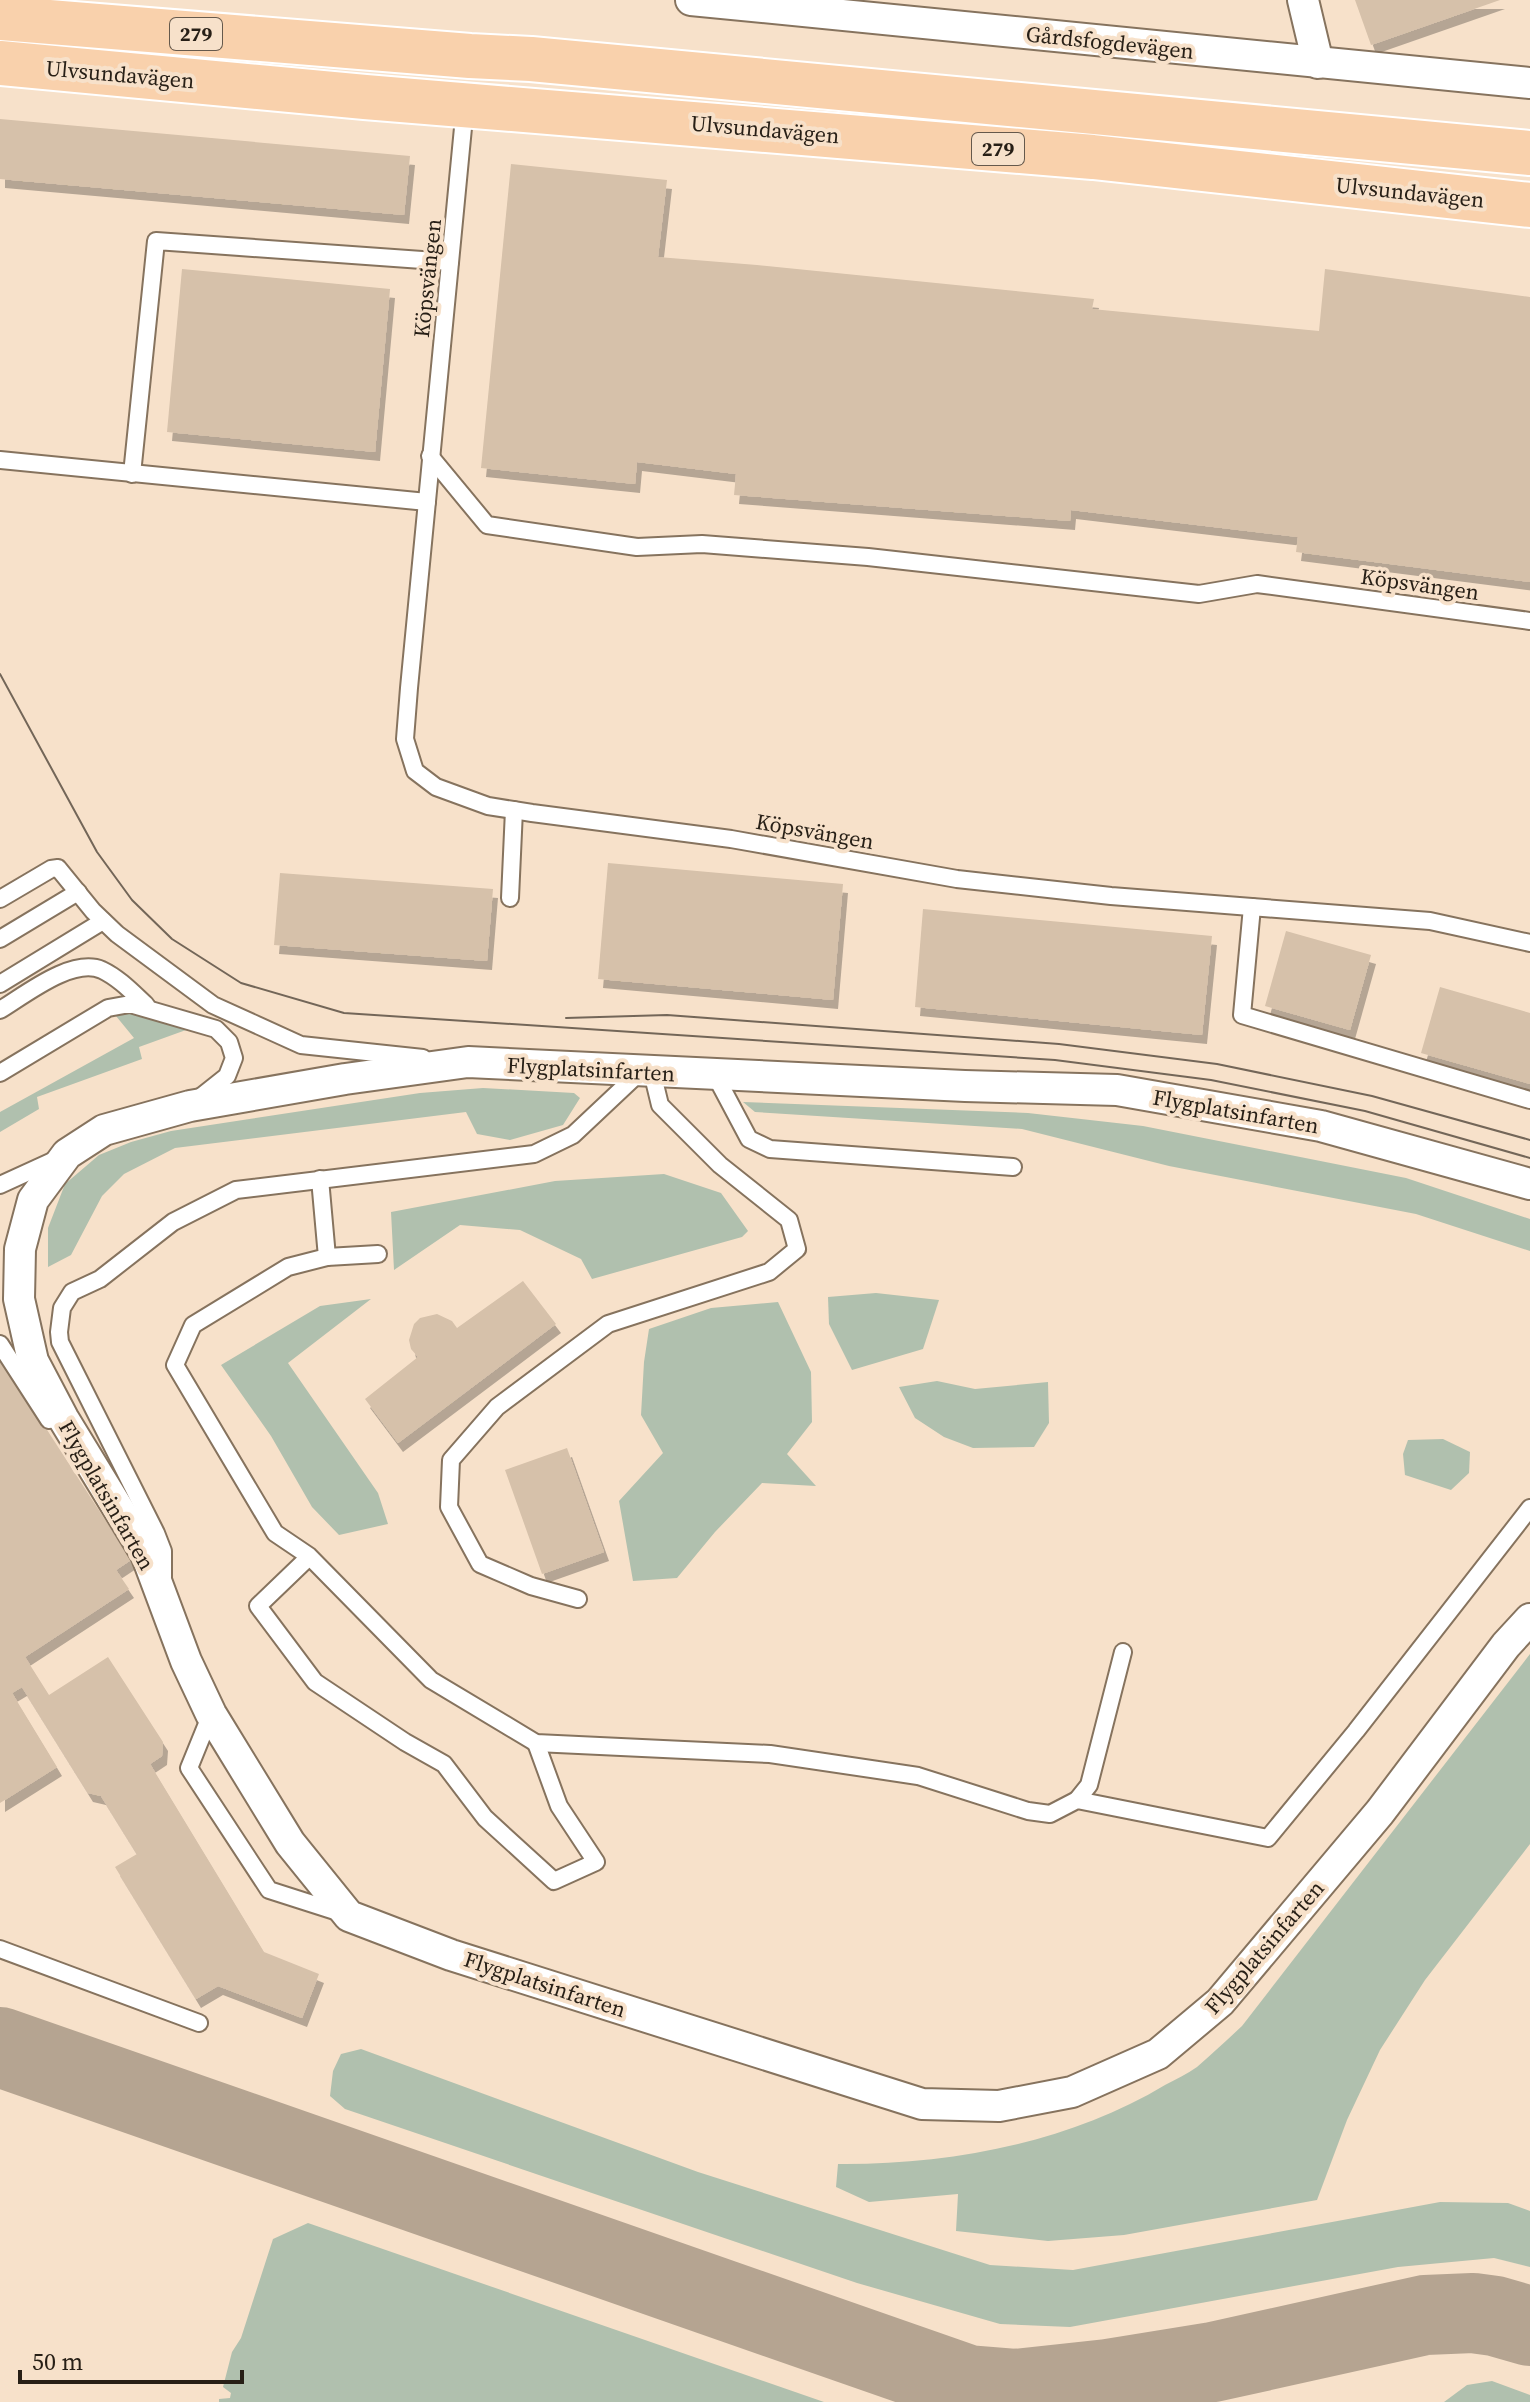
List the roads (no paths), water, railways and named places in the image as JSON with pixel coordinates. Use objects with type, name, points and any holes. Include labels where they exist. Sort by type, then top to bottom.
[{"type":"main road","name":"Ulvsundavägen","points":[[0,18],[547,60],[1530,153]]},
{"type":"main road","points":[[465,104],[470,56]]},
{"type":"main road","name":"Ulvsundavägen","points":[[0,63],[365,97],[1093,157],[1530,205]]},
{"type":"street","name":"Gårdsfogdevägen","points":[[691,0],[1530,83]]},
{"type":"street","points":[[1303,0],[1318,63]]},
{"type":"street","name":"Flygplatsinfarten","points":[[1530,1184],[1321,1126],[1117,1090],[965,1086],[468,1062],[345,1079],[190,1106],[104,1130],[67,1154],[33,1200],[20,1249],[19,1299],[33,1361],[140,1544],[186,1661],[211,1714],[290,1843],[349,1916],[451,1955],[922,2104],[999,2106],[1072,2092],[1158,2054],[1220,2002],[1380,1812],[1506,1645],[1530,1619]]},
{"type":"lane","name":"Köpsvängen","points":[[465,104],[405,739],[415,771],[436,787],[488,806],[731,839],[957,879],[1111,896],[1430,921],[1530,943]]},
{"type":"lane","points":[[132,474],[156,241],[450,262]]},
{"type":"lane","name":"Köpsvängen","points":[[430,456],[487,525],[637,547],[702,544],[868,557],[1199,594],[1257,584],[1530,621]]},
{"type":"lane","points":[[0,460],[427,502]]},
{"type":"lane","points":[[510,898],[514,810]]},
{"type":"lane","points":[[0,899],[51,869],[58,868],[117,934],[213,1005],[301,1045],[468,1062]]},
{"type":"lane","points":[[0,939],[78,892]]},
{"type":"lane","points":[[1252,907],[1242,1015],[1530,1100]]},
{"type":"lane","points":[[0,984],[103,921]]},
{"type":"lane","points":[[0,1010],[58,975],[84,967],[99,969],[114,978],[152,1010]]},
{"type":"lane","points":[[0,1073],[108,1008],[130,1004],[216,1029],[229,1042],[234,1058],[227,1076],[190,1106]]},
{"type":"lane","points":[[158,1584],[163,1551],[156,1533],[60,1342],[62,1308],[72,1292],[100,1279],[173,1222],[236,1190],[534,1154],[573,1135],[646,1072],[660,1105],[720,1165],[789,1220],[797,1249],[769,1272],[608,1324],[497,1407],[451,1460],[449,1507],[480,1564],[531,1586],[578,1599]]},
{"type":"lane","points":[[715,1075],[749,1139],[770,1149],[1013,1167]]},
{"type":"lane","points":[[0,1185],[67,1154]]},
{"type":"lane","points":[[320,1179],[327,1257]]},
{"type":"lane","points":[[378,1254],[327,1257],[288,1267],[193,1325],[175,1365],[275,1533],[309,1557],[431,1680],[536,1743],[770,1754],[918,1776],[1013,1806],[1050,1814],[1077,1800],[1089,1785],[1123,1652]]},
{"type":"lane","points":[[0,1344],[135,1558],[158,1584]]},
{"type":"lane","points":[[1077,1800],[1268,1838],[1530,1508]]},
{"type":"lane","points":[[309,1557],[258,1606],[315,1682],[444,1764],[485,1818],[554,1881],[596,1862],[559,1806],[536,1743]]},
{"type":"lane","points":[[211,1714],[189,1768],[269,1890],[349,1916]]},
{"type":"lane","points":[[0,1949],[199,2023]]},
{"type":"tram line","points":[[0,674],[97,852],[132,900],[172,939],[241,983],[344,1013],[1055,1060],[1211,1080],[1365,1111],[1530,1158]]},
{"type":"tram line","points":[[566,1018],[667,1015],[1059,1044],[1217,1064],[1372,1096],[1530,1140]]}]
